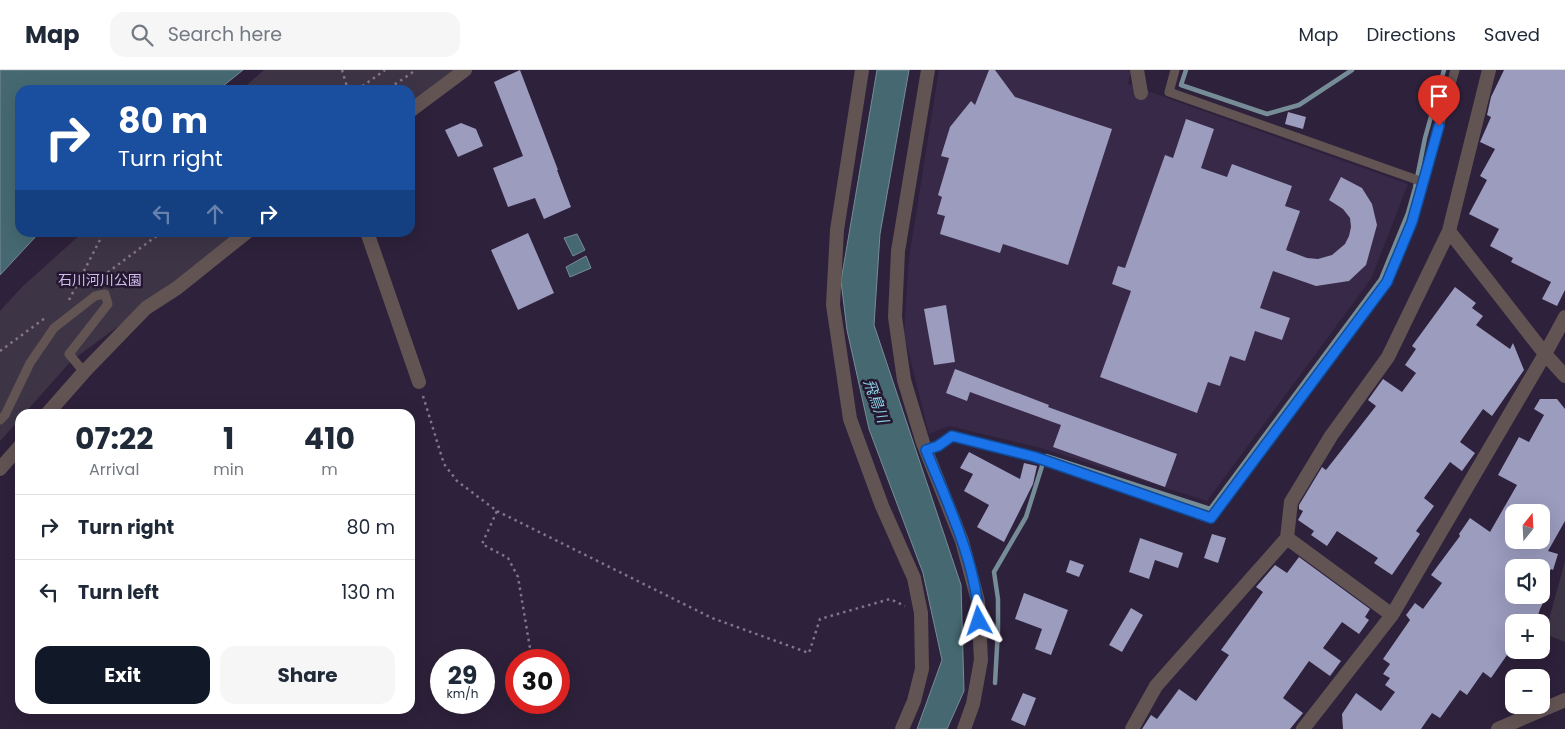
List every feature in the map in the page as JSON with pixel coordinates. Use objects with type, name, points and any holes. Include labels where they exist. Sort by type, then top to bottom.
[{"type":"street","points":[[415,107],[465,70]]},
{"type":"street","points":[[862,70],[837,230],[833,305],[850,419],[882,506],[914,578],[921,613],[922,668],[914,701],[902,729]]},
{"type":"street","points":[[928,70],[898,251],[895,316],[904,380],[926,450],[962,541],[978,601],[981,660],[973,704],[964,729]]},
{"type":"street","points":[[1137,70],[1141,93]]},
{"type":"street","points":[[1132,729],[1156,686],[1287,538],[1291,502],[1331,436],[1388,357],[1449,231],[1489,70]]},
{"type":"street","points":[[1449,231],[1545,354],[1565,376]]},
{"type":"street","points":[[51,409],[84,372],[146,308],[176,288],[241,237]]},
{"type":"street","points":[[369,237],[419,382]]},
{"type":"street","points":[[1308,728],[1392,615],[1565,317]]},
{"type":"street","points":[[0,469],[15,452]]},
{"type":"street","points":[[1287,538],[1392,615]]},
{"type":"street","points":[[1498,729],[1565,700]]},
{"type":"lane","points":[[1175,70],[1169,92],[1423,182]]},
{"type":"lane","points":[[926,450],[938,446],[952,436],[1035,457],[1211,518],[1387,282],[1412,222],[1455,70]]},
{"type":"lane","points":[[0,420],[5,414],[30,363],[54,328],[95,296],[105,294],[108,304],[69,354],[84,372]]},
{"type":"path","points":[[342,70],[346,85]]},
{"type":"path","points":[[364,85],[384,70]]},
{"type":"path","points":[[393,85],[416,70]]},
{"type":"path","points":[[61,323],[69,300],[101,237]]},
{"type":"path","points":[[419,382],[444,464],[457,482],[497,512],[712,618],[809,653],[820,619],[890,599],[905,606],[908,614]]},
{"type":"path","points":[[497,512],[482,544],[508,558],[518,578],[530,649]]},
{"type":"shaded area","points":[[939,70],[1127,70],[1131,71],[1128,84],[1408,184],[1371,279],[1207,501],[1041,448],[949,426],[929,434],[904,334],[909,258]]},
{"type":"green space","points":[[264,70],[467,70],[415,108],[415,85],[247,85]]},
{"type":"green space","name":"石川河川公園","points":[[78,237],[240,237],[71,361],[28,409],[15,409],[15,424],[0,441],[0,311],[22,287]]},
{"type":"green space","points":[[1565,561],[1565,642],[1550,636],[1550,616]]},
{"type":"water","points":[[0,70],[243,70],[224,85],[15,85],[15,237],[35,237],[0,275]]},
{"type":"water","name":"飛鳥川","points":[[877,70],[909,70],[880,234],[874,325],[961,585],[964,691],[947,729],[917,729],[942,660],[923,573],[869,429],[847,330],[841,281]]},
{"type":"water","points":[[577,234],[585,250],[573,256],[564,238]]},
{"type":"water","points":[[586,256],[591,268],[570,277],[566,267]]},
{"type":"building","points":[[520,70],[571,207],[544,219],[535,198],[508,207],[493,168],[523,156],[494,82]]},
{"type":"building","points":[[989,70],[995,70],[1015,97],[1112,129],[1068,265],[1003,244],[1000,253],[940,234],[945,216],[937,214],[942,197],[938,195],[949,158],[941,156],[950,127],[971,101],[975,105]]},
{"type":"building","points":[[1504,70],[1565,70],[1565,290],[1557,306],[1542,299],[1551,282],[1511,262],[1513,258],[1490,246],[1499,229],[1469,214],[1487,180],[1480,176],[1495,149],[1480,142],[1491,117],[1487,115],[1491,97]]},
{"type":"building","points":[[1288,112],[1306,117],[1303,129],[1285,124]]},
{"type":"building","points":[[1186,119],[1214,129],[1201,168],[1227,177],[1232,164],[1292,186],[1285,206],[1300,211],[1286,250],[1307,258],[1318,259],[1332,255],[1345,244],[1351,227],[1350,218],[1343,209],[1329,200],[1341,177],[1362,188],[1372,204],[1377,225],[1366,265],[1349,281],[1316,286],[1273,271],[1260,308],[1290,318],[1282,340],[1255,331],[1245,361],[1230,356],[1220,386],[1208,382],[1197,413],[1100,377],[1131,291],[1112,284],[1118,266],[1125,268],[1165,155],[1173,158]]},
{"type":"building","points":[[461,123],[476,129],[483,146],[458,157],[445,130]]},
{"type":"building","points":[[528,233],[554,293],[518,310],[491,250]]},
{"type":"building","points":[[1455,287],[1476,303],[1472,308],[1483,316],[1476,325],[1510,349],[1513,343],[1524,370],[1492,416],[1483,409],[1460,442],[1475,453],[1462,471],[1450,462],[1424,498],[1434,506],[1416,531],[1420,534],[1392,575],[1374,563],[1378,558],[1337,531],[1327,546],[1311,535],[1314,531],[1298,520],[1303,511],[1299,509],[1299,505],[1322,467],[1326,470],[1376,406],[1368,400],[1383,379],[1402,392],[1416,373],[1405,365],[1416,349],[1412,346]]},
{"type":"building","points":[[946,305],[955,362],[934,365],[924,309]]},
{"type":"building","points":[[955,369],[1049,405],[1048,407],[1177,454],[1165,487],[1053,447],[1061,425],[970,392],[967,401],[946,393]]},
{"type":"building","points":[[1540,399],[1557,399],[1565,409],[1565,521],[1550,547],[1550,504],[1506,504],[1517,485],[1498,475],[1519,437],[1529,442],[1544,415],[1534,409]]},
{"type":"building","points":[[969,452],[1020,479],[1024,463],[1037,466],[1033,484],[1004,542],[977,527],[989,505],[964,491],[973,474],[960,468]]},
{"type":"building","points":[[1505,506],[1505,549],[1549,549],[1548,551],[1558,554],[1553,570],[1550,571],[1550,559],[1505,559],[1505,604],[1542,604],[1538,614],[1505,614],[1505,658],[1491,678],[1483,672],[1467,695],[1460,690],[1440,718],[1432,713],[1421,729],[1343,729],[1342,714],[1356,693],[1381,711],[1395,692],[1385,685],[1390,678],[1383,674],[1390,664],[1383,659],[1410,620],[1406,615],[1415,603],[1423,609],[1442,583],[1431,575],[1460,536],[1459,534],[1470,518],[1490,532]]},
{"type":"building","points":[[1212,534],[1226,538],[1218,563],[1204,558]]},
{"type":"building","points":[[1140,538],[1183,553],[1178,568],[1155,560],[1149,579],[1129,572]]},
{"type":"building","points":[[1299,557],[1370,609],[1365,617],[1369,620],[1359,634],[1342,622],[1323,648],[1341,661],[1330,676],[1309,661],[1283,698],[1303,713],[1290,729],[1142,729],[1151,715],[1157,719],[1179,689],[1196,701],[1229,655],[1221,650],[1263,592],[1256,587],[1275,565],[1287,573]]},
{"type":"building","points":[[1070,560],[1084,565],[1079,577],[1066,572]]},
{"type":"building","points":[[1024,593],[1068,610],[1051,655],[1035,649],[1042,629],[1015,619]]},
{"type":"building","points":[[1131,608],[1143,615],[1122,652],[1109,645]]},
{"type":"building","points":[[1023,693],[1036,698],[1025,726],[1011,720]]},
{"type":"waterway","points":[[1186,70],[1181,85],[1267,114],[1299,105],[1352,70]]},
{"type":"waterway","points":[[1046,456],[1210,509],[1381,279],[1408,213],[1425,138],[1444,70]]},
{"type":"waterway","points":[[995,683],[998,599],[994,572],[1026,517],[1042,466]]},
{"type":"route","points":[[979,621],[978,601],[962,541],[926,450],[938,446],[952,436],[1035,457],[1211,518],[1387,282],[1412,222],[1439,126]]}]
